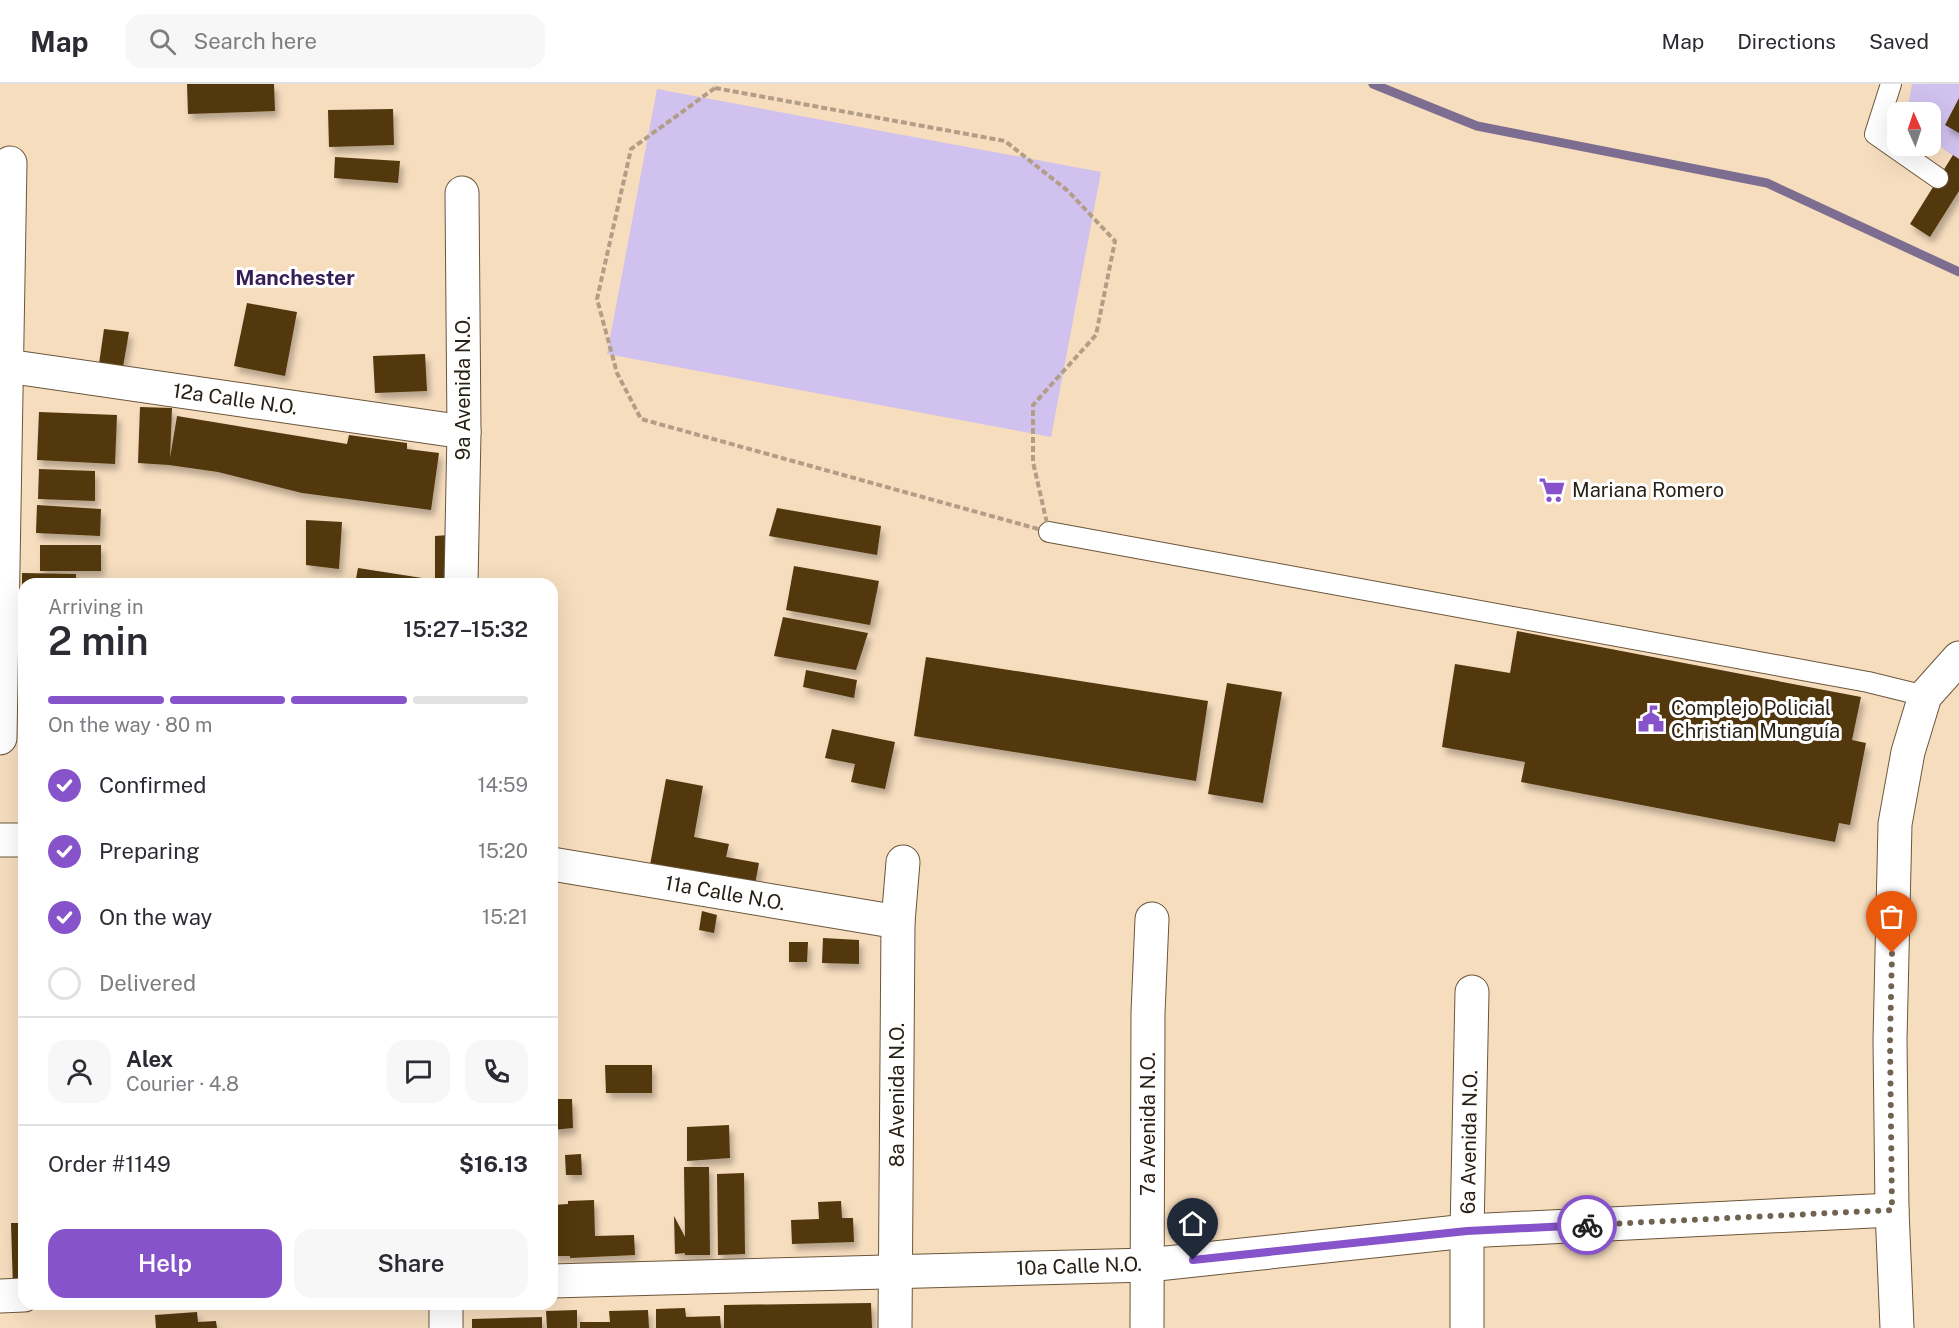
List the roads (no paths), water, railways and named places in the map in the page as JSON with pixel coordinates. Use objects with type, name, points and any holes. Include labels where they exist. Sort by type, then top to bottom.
[{"type":"street","points":[[0,738],[10,163]]},
{"type":"street","name":"9a Avenida N.O.","points":[[461,578],[464,432],[462,193]]},
{"type":"street","name":"12a Calle N.O.","points":[[7,366],[464,432]]},
{"type":"street","points":[[1897,1328],[1892,1210],[1890,1040],[1895,824],[1908,752],[1925,696],[1958,662]]},
{"type":"street","points":[[0,840],[18,840]]},
{"type":"street","name":"8a Avenida N.O.","points":[[895,1328],[898,922],[903,862]]},
{"type":"street","name":"11a Calle N.O.","points":[[558,865],[898,922]]},
{"type":"street","name":"7a Avenida N.O.","points":[[1147,1328],[1148,1013],[1152,919]]},
{"type":"street","name":"6a Avenida N.O.","points":[[1467,1328],[1472,992]]},
{"type":"street","name":"10a Calle N.O.","points":[[558,1281],[1148,1265],[1467,1231],[1892,1210]]},
{"type":"street","points":[[0,1296],[18,1295]]},
{"type":"street","points":[[446,1310],[446,1328]]},
{"type":"lane","points":[[1891,84],[1875,134],[1938,178]]},
{"type":"lane","points":[[1049,532],[1868,682],[1925,696]]},
{"type":"waterway","points":[[1373,84],[1477,126],[1767,183],[1959,272]]},
{"type":"place","name":"Mariana Romero","points":[[1552,490]]},
{"type":"place","name":"Complejo Policial Christian Munguía","points":[[1651,719]]},
{"type":"district","name":"Manchester","points":[[295,277]]}]
